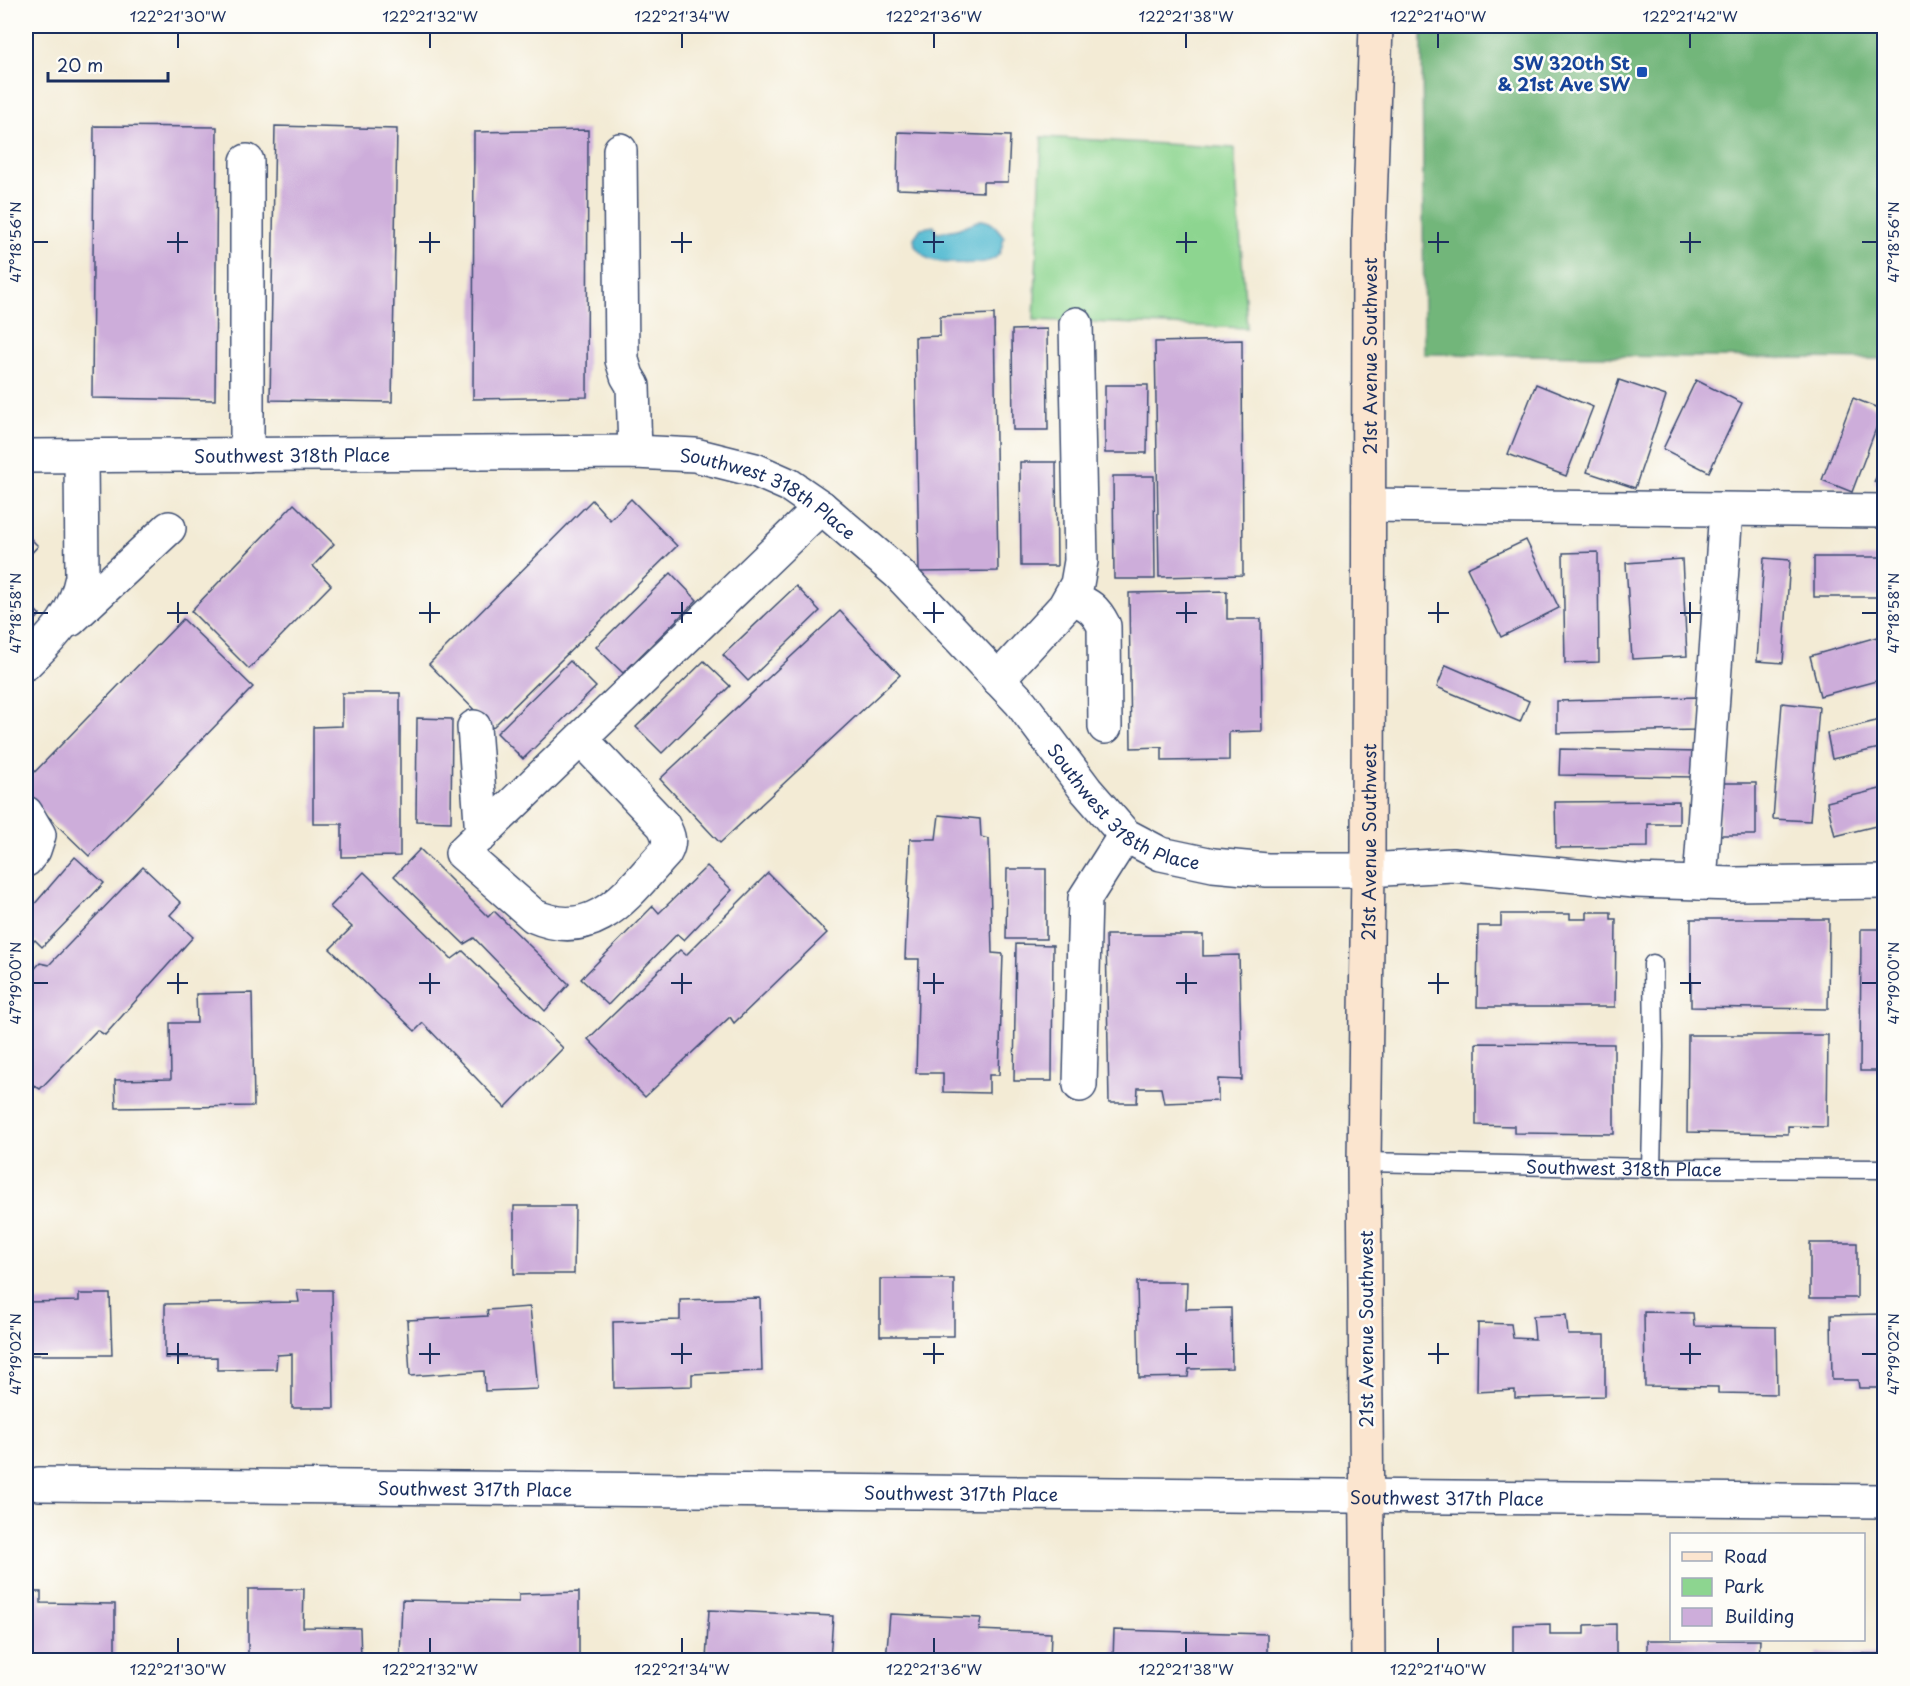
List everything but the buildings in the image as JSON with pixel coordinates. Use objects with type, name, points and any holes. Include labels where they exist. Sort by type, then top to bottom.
[{"type":"main road","name":"21st Avenue Southwest","points":[[1368,1660],[1364,1162],[1368,870],[1370,234],[1376,26]]},
{"type":"street","points":[[620,150],[622,360],[633,386],[635,452]]},
{"type":"street","points":[[247,161],[247,455]]},
{"type":"street","points":[[998,679],[1064,607],[1077,584],[1080,561],[1076,324]]},
{"type":"street","name":"Southwest 318th Place","points":[[26,456],[635,452],[695,455],[755,470],[789,485],[822,507],[898,573],[1021,703],[1086,790],[1125,835],[1161,854],[1214,865],[1266,870],[1368,870],[1452,865],[1567,877],[1634,881],[1834,884],[1884,882]]},
{"type":"street","points":[[60,629],[79,591],[82,576],[81,456]]},
{"type":"street","points":[[1369,505],[1884,511]]},
{"type":"street","points":[[581,739],[663,825],[670,839],[665,853],[616,907],[601,915],[575,923],[548,922],[534,916],[462,853],[822,507]]},
{"type":"street","points":[[1700,883],[1726,510]]},
{"type":"street","points":[[26,663],[169,528]]},
{"type":"street","points":[[1071,597],[1087,604],[1096,612],[1104,626],[1105,727]]},
{"type":"street","points":[[474,727],[482,835]]},
{"type":"street","points":[[26,813],[39,835],[34,850],[26,860]]},
{"type":"street","points":[[1080,1085],[1085,898],[1125,835]]},
{"type":"street","name":"Southwest 317th Place","points":[[39,1484],[1884,1502]]},
{"type":"lane","points":[[1651,1167],[1654,1047],[1653,964]]},
{"type":"lane","name":"Southwest 318th Place","points":[[1364,1162],[1884,1169]]},
{"type":"green space","points":[[1422,26],[1884,26],[1884,359],[1424,354]]},
{"type":"green space","points":[[1042,137],[1234,148],[1247,328],[1034,320]]},
{"type":"water","points":[[980,220],[991,223],[1004,237],[999,254],[989,261],[952,263],[935,261],[925,256],[915,246],[914,238],[921,228],[934,226],[936,233],[957,229]]},
{"type":"place","name":"SW 320th St & 21st Ave SW","points":[[1642,72]]}]
